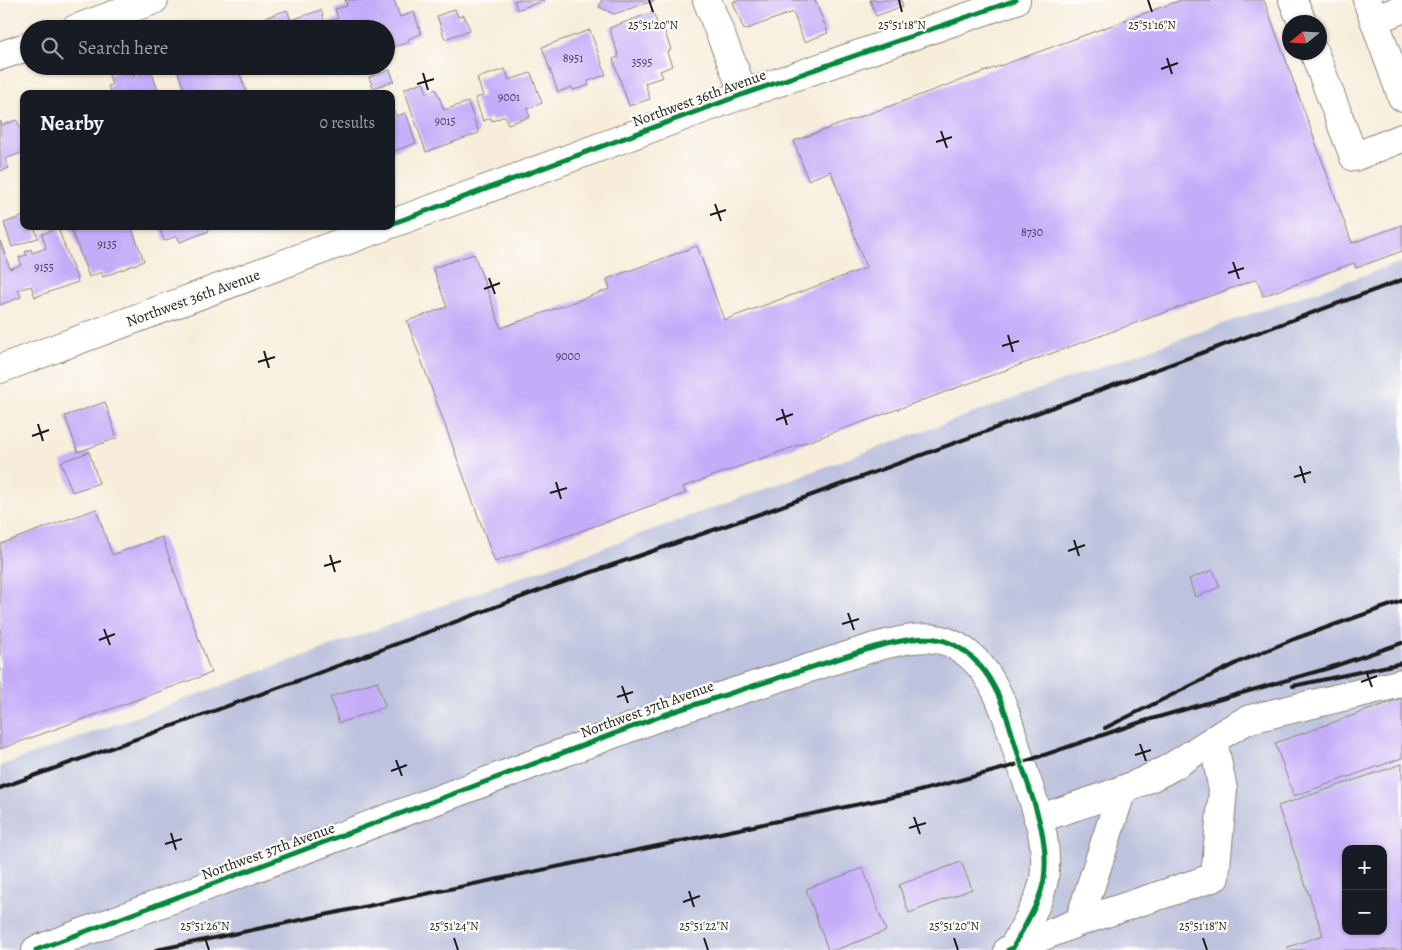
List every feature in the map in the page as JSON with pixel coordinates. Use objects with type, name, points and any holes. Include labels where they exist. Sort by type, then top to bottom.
[{"type":"street","points":[[100,20],[154,0]]},
{"type":"street","points":[[707,0],[744,94]]},
{"type":"street","name":"Northwest 36th Avenue","points":[[395,223],[744,94],[1016,0]]},
{"type":"street","points":[[1293,0],[1299,15]]},
{"type":"street","points":[[1402,9],[1371,10],[1402,97]]},
{"type":"street","points":[[0,56],[20,49]]},
{"type":"street","points":[[1317,60],[1354,157],[1402,138]]},
{"type":"street","name":"Northwest 36th Avenue","points":[[0,369],[375,230]]},
{"type":"street","name":"Northwest 37th Avenue","points":[[36,950],[663,715],[902,640],[928,638],[950,643],[966,653],[985,672],[1004,708],[1038,819],[1045,851],[1044,879],[1041,892],[1011,949]]},
{"type":"street","points":[[1038,819],[1122,790],[1183,761],[1213,740],[1250,719],[1402,683]]},
{"type":"street","points":[[1011,949],[1079,922],[1216,877],[1222,826],[1223,790],[1213,740]]},
{"type":"street","points":[[1079,922],[1122,790]]},
{"type":"shaded area","points":[[1402,262],[1402,950],[0,950],[0,766],[1167,343]]},
{"type":"building","points":[[345,0],[394,0],[400,17],[414,12],[421,34],[408,39],[409,42],[395,47],[395,20],[331,20],[338,18],[335,9],[347,6]]},
{"type":"building","points":[[514,0],[545,0],[517,10]]},
{"type":"building","points":[[602,0],[656,0],[614,14],[599,7]]},
{"type":"building","points":[[738,0],[815,0],[828,33],[804,42],[793,12],[744,30],[733,2]]},
{"type":"building","points":[[870,0],[901,0],[903,6],[876,16]]},
{"type":"building","points":[[1181,0],[1264,0],[1282,50],[1282,60],[1286,60],[1352,243],[1402,225],[1402,251],[1356,268],[1354,263],[1263,296],[1257,279],[683,487],[686,493],[495,562],[407,321],[447,307],[433,268],[474,254],[501,328],[610,289],[607,279],[697,246],[724,320],[866,268],[831,171],[808,180],[794,141]]},
{"type":"building","points":[[455,9],[458,17],[464,15],[470,30],[445,39],[437,16]]},
{"type":"building","points":[[287,10],[291,20],[265,20],[264,18]]},
{"type":"building","points":[[321,10],[324,20],[291,20]]},
{"type":"building","points":[[653,12],[660,31],[664,29],[671,50],[667,52],[672,66],[660,71],[663,77],[645,83],[650,99],[629,106],[613,59],[619,57],[609,28]]},
{"type":"building","points":[[590,30],[606,75],[588,81],[589,85],[581,88],[573,90],[572,87],[558,92],[542,47]]},
{"type":"building","points":[[505,69],[509,80],[531,73],[542,103],[527,109],[530,117],[508,124],[505,116],[492,121],[491,118],[483,121],[475,98],[483,96],[477,78]]},
{"type":"building","points":[[109,75],[133,75],[134,77],[153,75],[158,90],[110,90],[108,86],[112,85]]},
{"type":"building","points":[[179,75],[240,75],[246,90],[185,90]]},
{"type":"building","points":[[392,75],[394,81],[373,88],[369,77]]},
{"type":"building","points":[[423,82],[427,93],[436,89],[444,110],[468,102],[479,133],[426,152],[404,89]]},
{"type":"building","points":[[406,113],[416,143],[395,151],[395,114],[396,116]]},
{"type":"building","points":[[17,120],[20,127],[20,153],[5,159],[9,168],[0,171],[0,121],[2,125]]},
{"type":"building","points":[[20,217],[20,230],[35,230],[38,238],[12,247],[4,223]]},
{"type":"building","points":[[59,230],[78,282],[35,297],[31,286],[18,290],[21,297],[0,305],[0,241],[10,269],[21,265],[19,257],[27,255],[25,252],[31,249],[32,253],[46,248],[42,234]]},
{"type":"building","points":[[71,230],[132,230],[144,261],[103,277],[101,272],[89,277]]},
{"type":"building","points":[[160,230],[209,231],[180,242],[177,236],[164,241]]},
{"type":"building","points":[[105,402],[117,438],[78,452],[65,416]]},
{"type":"building","points":[[89,452],[99,483],[72,492],[61,462]]},
{"type":"building","points":[[96,509],[112,555],[162,537],[211,673],[0,749],[0,544]]},
{"type":"building","points":[[1213,570],[1220,587],[1195,597],[1189,579]]},
{"type":"building","points":[[377,681],[385,707],[339,723],[330,697]]},
{"type":"building","points":[[1402,698],[1402,758],[1294,796],[1275,743]]},
{"type":"building","points":[[1402,764],[1402,950],[1289,950],[1288,947],[1323,935],[1278,806]]},
{"type":"building","points":[[961,862],[972,889],[909,913],[899,885]]},
{"type":"building","points":[[863,868],[886,931],[835,950],[828,950],[806,889]]},
{"type":"railway","points":[[0,788],[300,680],[546,588],[768,511],[1402,280]]},
{"type":"railway","points":[[1105,728],[1239,662],[1294,639],[1402,601]]},
{"type":"railway","points":[[156,950],[908,794],[1009,767],[1141,722],[1329,668],[1402,643]]},
{"type":"railway","points":[[1293,686],[1402,663]]},
{"type":"cycle path","points":[[395,223],[744,94],[1016,0]]},
{"type":"cycle path","points":[[36,950],[672,712],[875,647],[903,640],[922,638],[941,640],[957,646],[980,666],[989,679],[998,694],[1005,712],[1039,818],[1045,864],[1042,888],[1035,906],[1013,948],[1008,950]]}]
